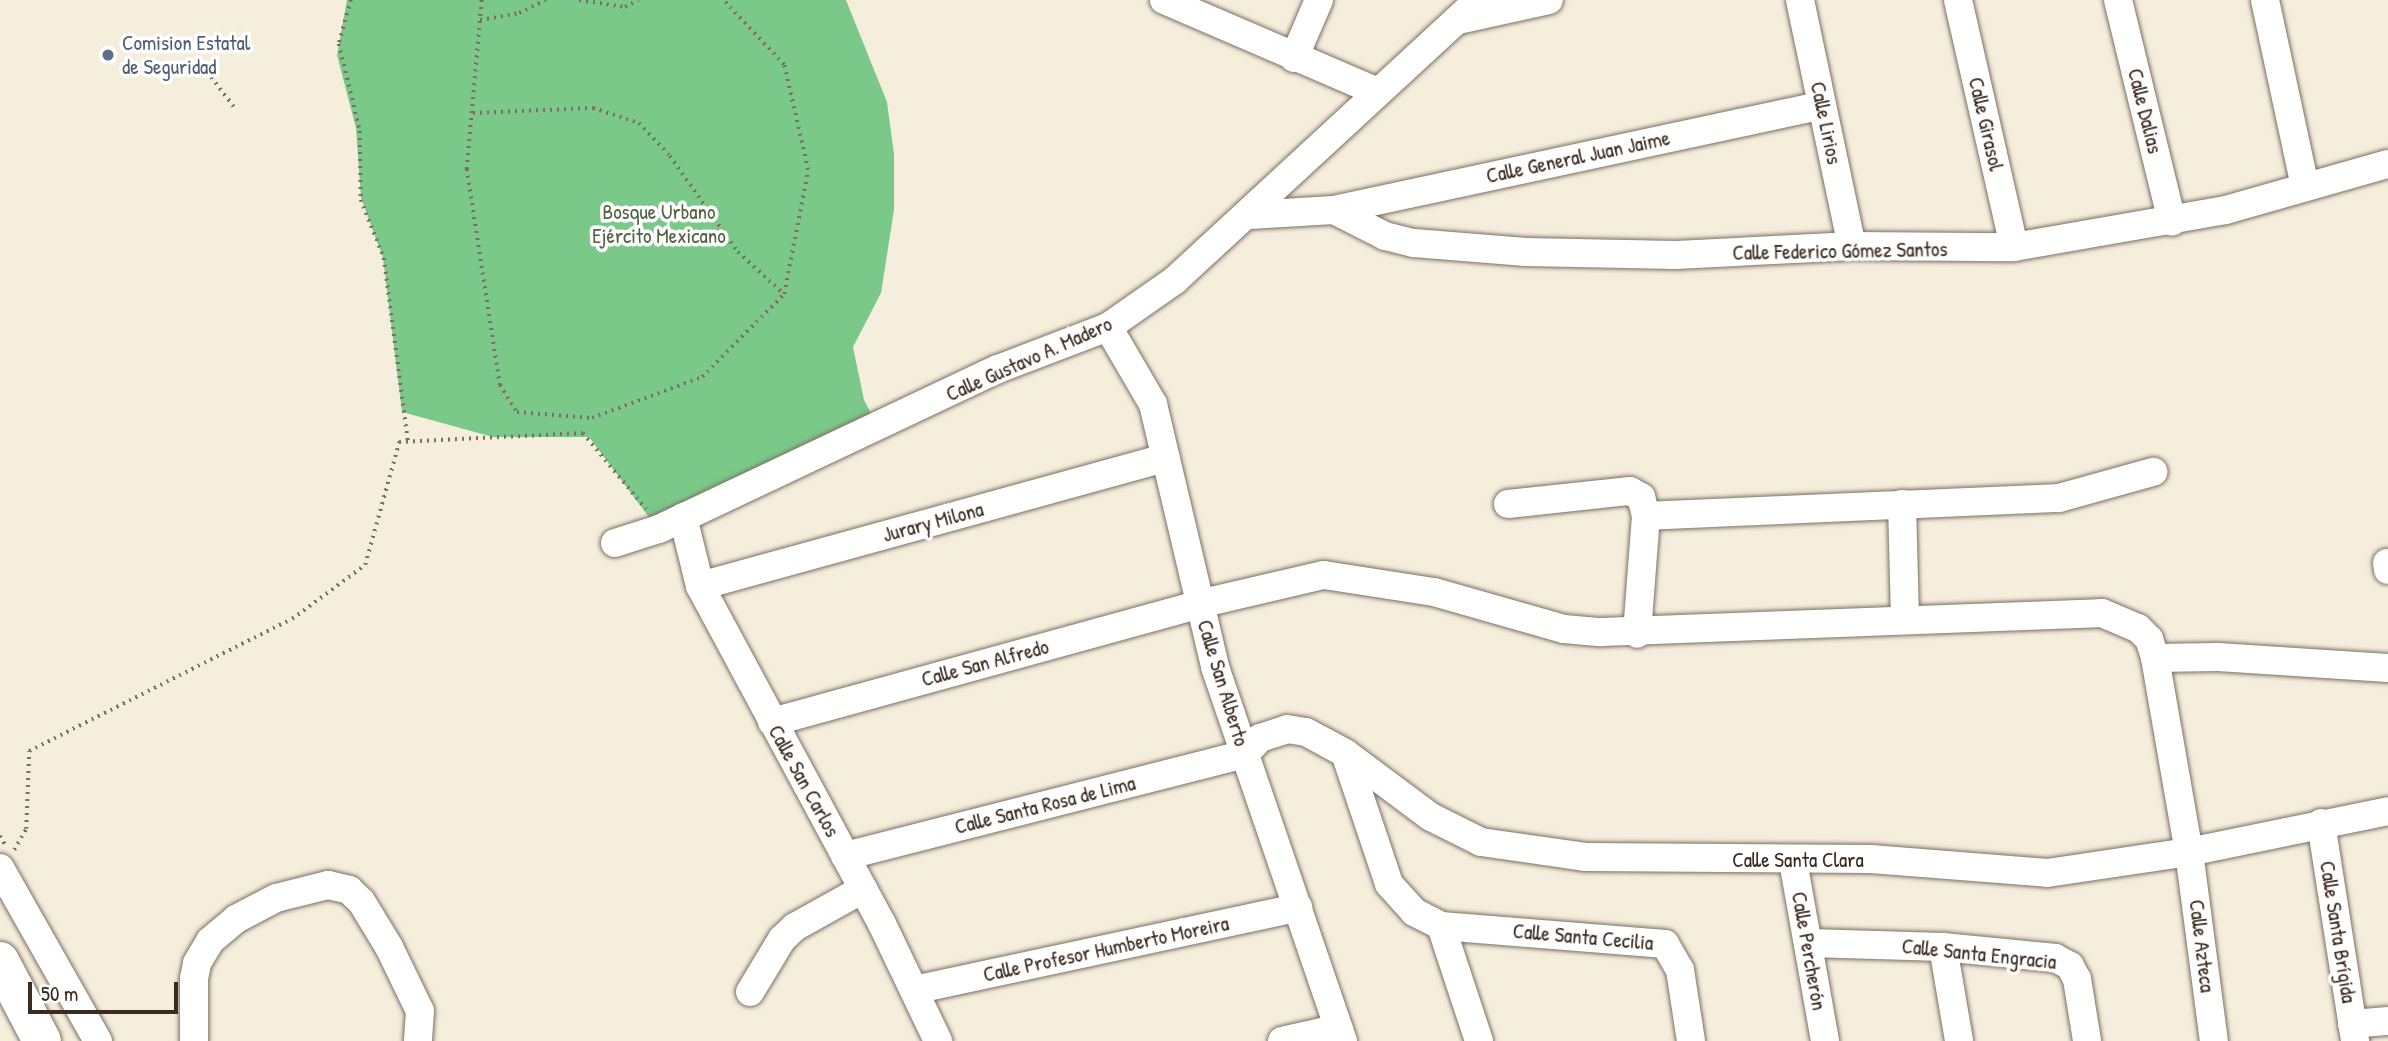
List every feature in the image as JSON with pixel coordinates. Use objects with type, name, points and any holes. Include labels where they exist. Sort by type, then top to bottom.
[{"type":"highway","points":[[2,965],[42,1041]]},
{"type":"street","points":[[1294,58],[1320,0]]},
{"type":"street","name":"Calle Gustavo A. Madero","points":[[615,543],[683,517],[998,369],[1108,327],[1175,280],[1249,215],[1459,10],[1478,0]]},
{"type":"street","points":[[1459,10],[1549,0]]},
{"type":"street","name":"Calle Lirios","points":[[1800,0],[1852,246]]},
{"type":"street","name":"Calle Girasol","points":[[1958,0],[2014,247]]},
{"type":"street","name":"Calle Dalias","points":[[2118,0],[2172,222]]},
{"type":"street","points":[[2265,0],[2305,187]]},
{"type":"street","points":[[1173,2],[1294,58],[1375,91]]},
{"type":"street","name":"Calle General Juan Jaime","points":[[1334,210],[1822,105]]},
{"type":"street","name":"Calle Federico Gómez Santos","points":[[1334,210],[1385,236],[1465,249],[1676,255],[1852,246],[2014,247],[2172,222],[2388,164]]},
{"type":"street","points":[[1249,215],[1334,210]]},
{"type":"street","name":"Calle San Alberto","points":[[1108,327],[1153,404],[1199,604],[1245,754],[1341,1034]]},
{"type":"street","name":"Jurary Milona","points":[[700,586],[1166,458]]},
{"type":"street","points":[[1646,516],[2059,498],[2153,472]]},
{"type":"street","points":[[1508,503],[1630,491],[1641,497],[1646,516],[1637,634]]},
{"type":"street","points":[[1902,504],[1905,618]]},
{"type":"street","name":"Calle San Carlos","points":[[683,517],[700,586],[863,889],[938,1041]]},
{"type":"street","name":"Calle San Alfredo","points":[[772,722],[1199,604],[1297,580],[1348,576],[1434,592],[1564,629],[1637,634],[1905,618]]},
{"type":"street","name":"Calle Azteca","points":[[1905,618],[2102,613],[2138,628],[2149,639],[2155,658],[2189,852],[2214,1041]]},
{"type":"street","points":[[2155,658],[2218,657],[2388,668]]},
{"type":"street","name":"Calle Santa Clara","points":[[1245,754],[1260,738],[1286,729],[1306,732],[1345,753],[1431,817],[1480,842],[1584,857],[1793,861],[1871,859],[2047,873],[2189,852],[2388,811]]},
{"type":"street","points":[[1345,753],[1389,884],[1414,912],[1441,926],[1479,1041]]},
{"type":"street","name":"Calle Santa Rosa de Lima","points":[[845,856],[1245,754]]},
{"type":"street","name":"Calle Santa Brígida","points":[[2321,823],[2354,1033]]},
{"type":"street","points":[[6,861],[97,1041]]},
{"type":"street","name":"Calle Percherón","points":[[1793,861],[1825,1041]]},
{"type":"street","points":[[194,1041],[194,979],[197,963],[210,942],[236,919],[276,898],[328,884],[349,890],[361,901],[389,947],[420,1011],[418,1041]]},
{"type":"street","points":[[750,992],[782,939],[795,927],[863,889]]},
{"type":"street","name":"Calle Profesor Humberto Moreira","points":[[914,990],[1298,908]]},
{"type":"street","name":"Calle Santa Cecilia","points":[[1441,926],[1664,944],[1680,970],[1690,1041]]},
{"type":"street","name":"Calle Santa Engracia","points":[[1809,943],[1943,947],[2055,958],[2070,966],[2077,979],[2087,1041]]},
{"type":"street","points":[[1943,947],[1959,1041]]},
{"type":"street","points":[[2354,1033],[2388,1021]]},
{"type":"street","points":[[1283,1041],[1341,1034]]},
{"type":"path","points":[[351,0],[340,44],[360,131],[361,200],[384,258],[408,441]]},
{"type":"path","points":[[482,0],[467,169],[500,385],[517,412],[592,418],[702,377],[784,294],[808,170],[784,65],[723,0]]},
{"type":"path","points":[[480,20],[519,13],[546,0]]},
{"type":"path","points":[[579,0],[625,7],[638,0]]},
{"type":"path","points":[[203,66],[234,107]]},
{"type":"path","points":[[472,113],[593,107],[639,123],[670,156],[738,251],[784,294]]},
{"type":"path","points":[[6,861],[26,829],[29,751],[292,619],[365,565],[399,442],[583,433],[650,513]]},
{"type":"green space","name":"Bosque Urbano Ejército Mexicano","points":[[347,0],[846,0],[887,102],[894,154],[894,210],[881,293],[853,347],[864,400],[876,423],[663,536],[589,437],[493,437],[402,412],[383,258],[361,198],[356,128],[337,55]]},
{"type":"place","name":"Comision Estatal de Seguridad","points":[[108,55]]}]
